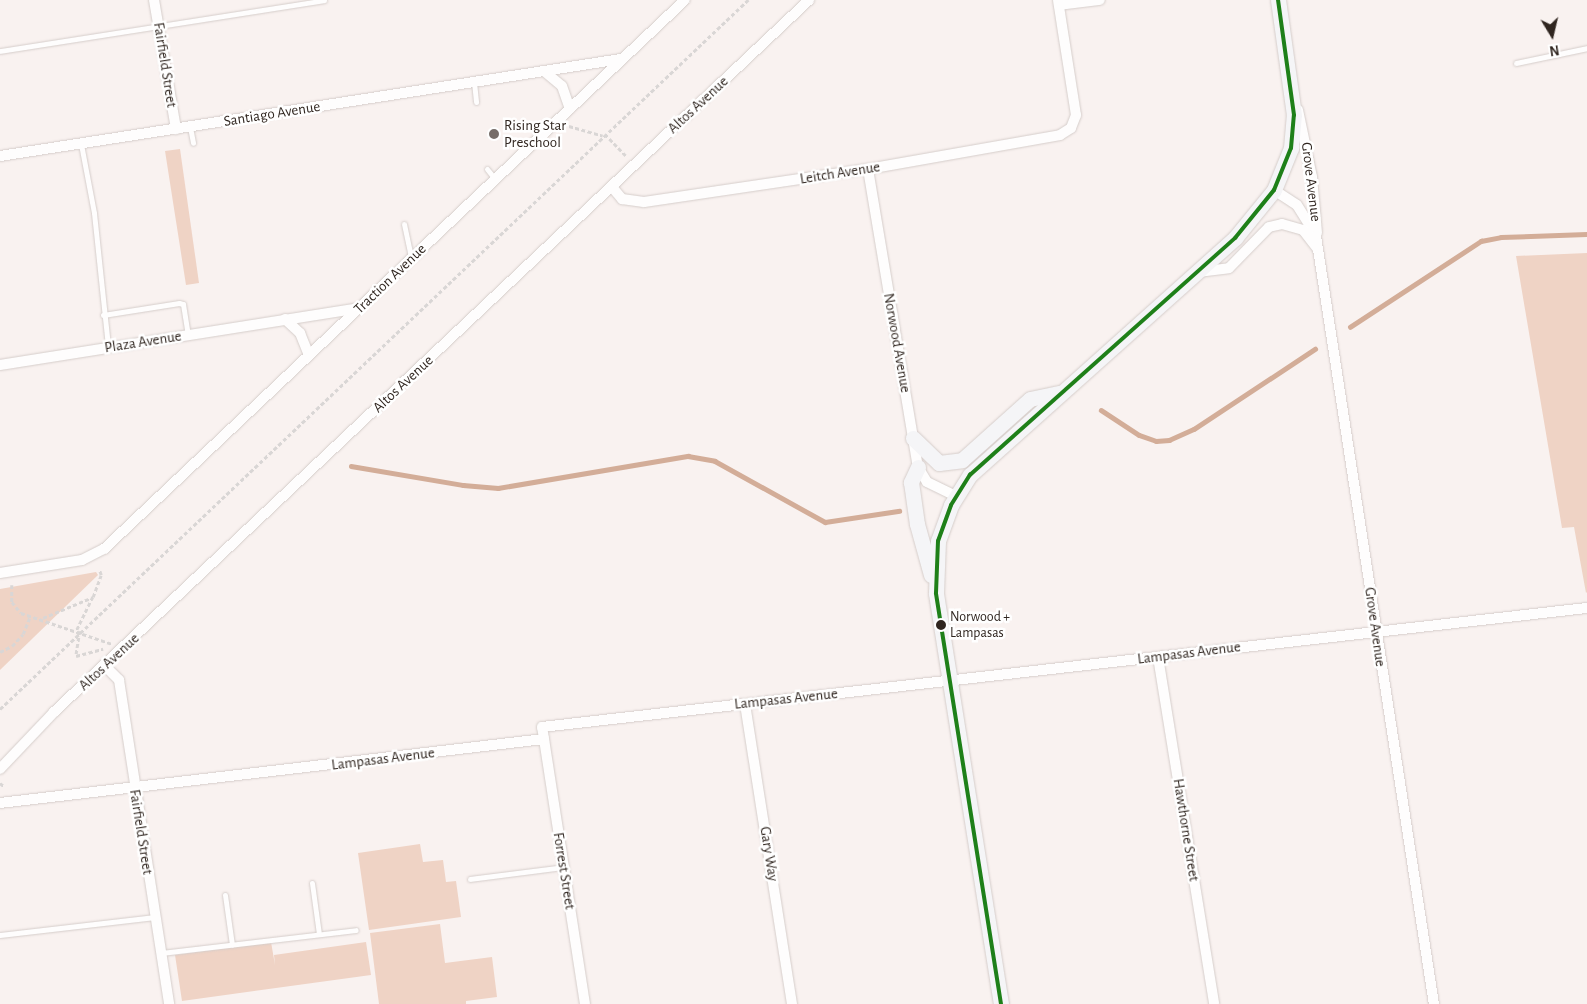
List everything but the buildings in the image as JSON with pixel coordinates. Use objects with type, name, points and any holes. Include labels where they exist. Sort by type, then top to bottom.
[{"type":"main road","name":"Grove Avenue","points":[[1274,190],[1291,148],[1294,116],[1292,86],[1278,0]]},
{"type":"main road","points":[[936,592],[938,541],[956,496],[970,475],[1059,393],[1235,238],[1274,190]]},
{"type":"main road","points":[[913,438],[939,462],[962,460],[1030,399],[1059,393]]},
{"type":"main road","points":[[918,467],[911,482],[918,524],[936,592],[1002,1004]]},
{"type":"street","name":"Fairfield Street","points":[[154,0],[176,129]]},
{"type":"street","name":"Traction Avenue","points":[[0,573],[94,555],[309,356],[685,0]]},
{"type":"street","name":"Altos Avenue","points":[[0,769],[54,712],[105,666],[809,0]]},
{"type":"street","points":[[1059,3],[1100,0]]},
{"type":"street","name":"Leitch Avenue","points":[[612,187],[622,198],[641,203],[868,169],[1053,137],[1070,128],[1076,110],[1059,3]]},
{"type":"street","name":"Santiago Avenue","points":[[0,156],[622,59]]},
{"type":"street","points":[[544,71],[562,86],[570,109]]},
{"type":"street","name":"Grove Avenue","points":[[1292,86],[1308,150],[1316,203],[1318,249],[1434,1004]]},
{"type":"street","name":"Norwood Avenue","points":[[868,169],[918,467]]},
{"type":"street","name":"Grove Avenue","points":[[1274,190],[1292,200],[1309,219],[1318,249]]},
{"type":"street","points":[[1198,272],[1229,268],[1269,227],[1282,224],[1303,230],[1318,249]]},
{"type":"street","name":"Plaza Avenue","points":[[0,364],[360,308]]},
{"type":"street","points":[[285,319],[300,333],[309,356]]},
{"type":"street","points":[[918,467],[927,482],[956,496]]},
{"type":"street","name":"Lampasas Avenue","points":[[0,803],[134,789],[544,739],[542,727],[1587,608]]},
{"type":"street","name":"Hawthorne Street","points":[[1158,657],[1214,1004]]},
{"type":"street","name":"Fairfield Street","points":[[105,666],[119,680],[168,1004]]},
{"type":"street","name":"Gary Way","points":[[746,704],[792,1004]]},
{"type":"street","name":"Forrest Street","points":[[544,739],[585,1004]]},
{"type":"lane","points":[[0,51],[324,0]]},
{"type":"lane","points":[[1516,63],[1587,48]]},
{"type":"lane","points":[[474,82],[476,102]]},
{"type":"lane","points":[[190,127],[193,143]]},
{"type":"lane","points":[[81,144],[104,291],[103,315],[108,347]]},
{"type":"lane","points":[[488,169],[495,179]]},
{"type":"lane","points":[[404,224],[411,259]]},
{"type":"lane","points":[[103,315],[179,303],[183,304],[188,335]]},
{"type":"lane","points":[[470,879],[564,867]]},
{"type":"lane","points":[[312,883],[319,934]]},
{"type":"lane","points":[[224,895],[232,944]]},
{"type":"lane","points":[[0,935],[155,917]]},
{"type":"lane","points":[[160,953],[356,930]]},
{"type":"path","points":[[0,709],[79,631],[748,0]]},
{"type":"path","points":[[568,126],[604,135],[625,155]]},
{"type":"path","points":[[12,585],[10,591],[14,606],[30,617],[42,618],[79,631],[113,644],[77,657],[79,631],[101,575],[99,569]]},
{"type":"path","points":[[42,618],[93,597]]},
{"type":"path","points":[[0,652],[12,646],[23,634],[30,617]]},
{"type":"path","points":[[0,783],[5,787]]},
{"type":"shaded area","points":[[180,149],[199,283],[186,285],[165,151]]},
{"type":"shaded area","points":[[1587,253],[1586,593],[1574,527],[1562,528],[1516,256]]},
{"type":"shaded area","points":[[96,572],[98,575],[0,670],[0,589]]},
{"type":"shaded area","points":[[420,844],[423,862],[443,860],[446,882],[456,881],[461,917],[369,930],[358,853]]},
{"type":"shaded area","points":[[440,924],[445,963],[492,957],[497,997],[466,1001],[466,1004],[379,1004],[370,933]]},
{"type":"shaded area","points":[[271,942],[275,965],[274,955],[366,942],[371,975],[182,1001],[175,955]]},
{"type":"waterway","points":[[1350,327],[1481,241],[1501,237],[1587,234]]},
{"type":"waterway","points":[[1101,410],[1139,435],[1156,441],[1169,440],[1194,429],[1315,349]]},
{"type":"waterway","points":[[351,466],[463,485],[498,488],[688,456],[715,461],[825,522],[899,511]]},
{"type":"transit line","points":[[1001,1004],[936,593],[938,541],[951,505],[970,475],[1235,238],[1274,190],[1291,148],[1294,115],[1278,0]]},
{"type":"place","name":"Rising Star Preschool","points":[[494,134]]},
{"type":"place","name":"Norwood + Lampasas","points":[[941,625]]}]
